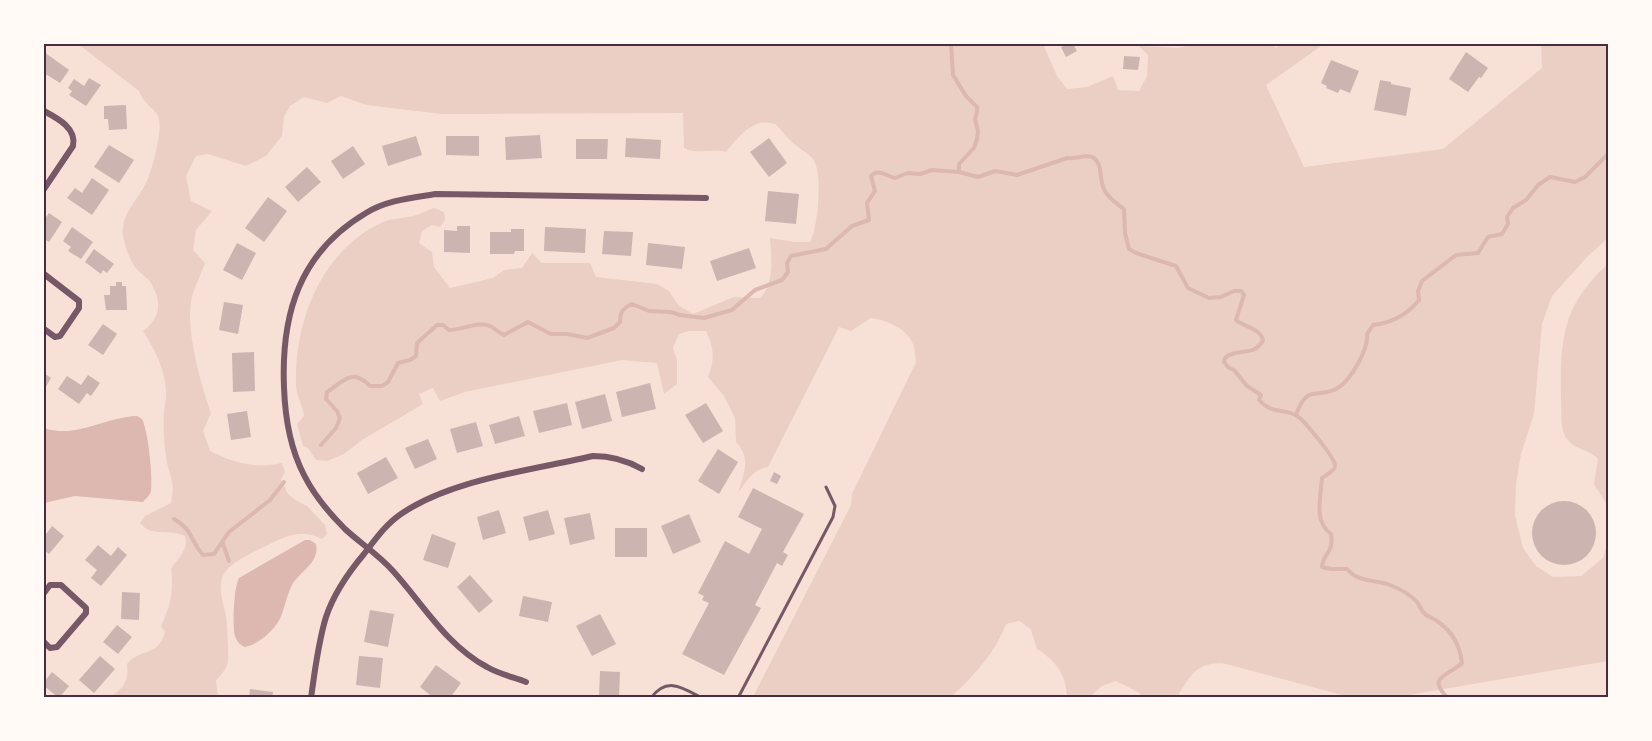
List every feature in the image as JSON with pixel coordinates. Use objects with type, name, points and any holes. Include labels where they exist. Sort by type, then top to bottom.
[{"type":"street","points":[[44,111],[69,127],[75,140],[74,146],[44,189]]},
{"type":"street","points":[[44,176],[50,181]]},
{"type":"street","points":[[525,682],[489,668],[458,646],[438,627],[391,568],[346,529],[314,492],[300,467],[290,438],[284,404],[285,329],[298,286],[315,257],[341,230],[368,212],[392,202],[436,194],[706,198]]},
{"type":"street","points":[[44,274],[79,301],[79,308],[60,336],[55,337],[44,329]]},
{"type":"street","points":[[311,698],[320,638],[327,614],[342,584],[368,548],[401,514],[443,493],[474,483],[593,456],[608,456],[623,460],[642,470]]},
{"type":"street","points":[[44,593],[50,585],[61,585],[86,608],[86,613],[57,647],[50,648],[44,642]]},
{"type":"lane","points":[[738,698],[833,517],[835,506],[826,487]]},
{"type":"lane","points":[[651,698],[656,691],[670,685],[682,687],[702,698]]},
{"type":"shaded area","points":[[78,44],[1043,44],[1057,76],[1067,89],[1087,87],[1113,76],[1118,90],[1139,91],[1147,76],[1148,55],[1139,46],[1178,48],[1195,44],[1274,44],[1275,48],[1282,44],[1324,44],[1266,85],[1304,167],[1443,149],[1542,68],[1541,44],[1608,44],[1608,238],[1588,256],[1552,296],[1542,324],[1534,414],[1521,454],[1516,484],[1515,515],[1523,548],[1536,566],[1553,577],[1581,576],[1603,558],[1608,542],[1608,661],[1391,698],[1350,697],[1222,663],[1199,668],[1177,697],[1143,697],[1116,681],[1102,686],[1090,697],[1067,697],[1065,681],[1059,669],[1050,658],[1037,649],[1031,630],[1020,621],[1006,624],[983,664],[951,697],[753,697],[851,505],[852,494],[916,362],[912,342],[900,328],[871,318],[851,331],[839,327],[768,467],[754,473],[738,493],[745,467],[744,454],[736,442],[735,418],[724,396],[708,377],[713,354],[706,331],[689,331],[679,334],[673,348],[677,360],[677,384],[664,394],[657,363],[622,360],[465,392],[440,401],[433,388],[419,394],[423,404],[362,440],[344,454],[327,461],[316,460],[308,448],[303,446],[297,424],[304,416],[296,389],[297,361],[306,313],[315,291],[327,270],[342,251],[360,235],[384,221],[415,216],[434,208],[444,212],[445,220],[440,227],[432,225],[422,231],[419,243],[432,252],[434,267],[450,288],[493,278],[504,270],[522,268],[532,253],[542,263],[590,263],[596,277],[657,284],[669,291],[678,305],[693,314],[734,297],[760,298],[770,278],[770,238],[810,242],[813,235],[819,191],[814,160],[775,124],[769,123],[760,123],[750,127],[726,152],[694,151],[684,148],[683,113],[442,114],[366,105],[341,96],[327,103],[304,97],[290,106],[284,117],[282,136],[266,156],[246,166],[208,154],[196,156],[186,176],[191,201],[212,211],[196,230],[193,250],[205,263],[192,297],[190,314],[195,358],[211,413],[203,431],[210,451],[245,464],[282,463],[285,472],[281,479],[288,494],[307,506],[325,525],[327,534],[322,539],[308,534],[296,534],[283,538],[246,556],[226,571],[221,587],[226,619],[228,662],[216,681],[218,697],[109,697],[124,684],[127,664],[132,659],[154,649],[162,640],[165,632],[161,626],[172,591],[171,569],[184,550],[186,541],[185,536],[155,532],[140,523],[145,516],[171,503],[173,489],[164,439],[166,394],[164,376],[155,352],[143,331],[156,315],[157,297],[151,283],[133,264],[123,236],[124,221],[151,170],[158,142],[159,120],[139,91]]},
{"type":"shaded area","points":[[1608,264],[1608,517],[1606,503],[1594,484],[1598,459],[1570,443],[1564,435],[1561,419],[1561,358],[1563,341],[1573,309],[1581,294]]},
{"type":"shaded area","points":[[137,416],[142,419],[144,425],[151,465],[151,491],[143,502],[75,496],[44,503],[44,428],[68,431]]},
{"type":"shaded area","points":[[305,540],[316,544],[315,557],[291,587],[280,620],[262,639],[245,647],[238,642],[235,636],[235,598],[239,578]]},
{"type":"building","points":[[1073,44],[1077,51],[1066,57],[1061,47]]},
{"type":"building","points":[[44,52],[69,70],[60,83],[44,73]]},
{"type":"building","points":[[1466,52],[1488,68],[1468,92],[1449,79]]},
{"type":"building","points":[[1124,56],[1140,57],[1138,70],[1123,69]]},
{"type":"building","points":[[1331,60],[1359,71],[1350,93],[1340,89],[1338,93],[1321,83]]},
{"type":"building","points":[[89,78],[101,85],[86,106],[69,95],[72,91],[68,88],[74,79],[84,86]]},
{"type":"building","points":[[1380,80],[1411,88],[1406,116],[1374,110]]},
{"type":"building","points":[[126,105],[127,129],[109,130],[108,119],[104,119],[104,106]]},
{"type":"building","points":[[540,135],[542,158],[506,160],[505,137]]},
{"type":"building","points":[[416,136],[422,155],[388,166],[382,146]]},
{"type":"building","points":[[446,136],[479,136],[479,156],[446,155]]},
{"type":"building","points":[[626,138],[661,140],[660,159],[625,157]]},
{"type":"building","points":[[769,138],[787,163],[769,177],[750,152]]},
{"type":"building","points":[[576,139],[608,139],[607,159],[576,159]]},
{"type":"building","points":[[109,145],[134,160],[119,183],[94,167]]},
{"type":"building","points":[[353,146],[365,164],[343,179],[331,161]]},
{"type":"building","points":[[307,167],[321,182],[298,202],[285,187]]},
{"type":"building","points":[[92,178],[109,190],[92,215],[67,198],[75,188],[82,193]]},
{"type":"building","points":[[768,191],[799,194],[796,224],[765,221]]},
{"type":"building","points":[[268,197],[287,211],[264,242],[245,228]]},
{"type":"building","points":[[49,213],[62,222],[49,242],[44,239],[44,220]]},
{"type":"building","points":[[457,226],[470,226],[470,253],[444,252],[444,230],[457,231]]},
{"type":"building","points":[[72,227],[93,242],[81,259],[68,251],[71,247],[63,241]]},
{"type":"building","points":[[545,227],[586,229],[585,253],[544,251]]},
{"type":"building","points":[[511,229],[524,229],[524,251],[515,251],[514,254],[490,254],[490,232],[511,232]]},
{"type":"building","points":[[604,231],[633,232],[631,256],[602,254]]},
{"type":"building","points":[[237,243],[256,253],[242,280],[223,270]]},
{"type":"building","points":[[648,243],[685,247],[682,269],[646,265]]},
{"type":"building","points":[[749,248],[756,268],[717,281],[710,261]]},
{"type":"building","points":[[94,249],[114,264],[107,273],[103,270],[101,274],[85,262]]},
{"type":"building","points":[[116,282],[122,282],[122,286],[126,286],[127,310],[106,310],[104,295],[110,295],[110,286],[116,286]]},
{"type":"building","points":[[224,302],[243,305],[238,334],[219,330]]},
{"type":"building","points":[[103,324],[117,334],[103,355],[88,345]]},
{"type":"building","points":[[254,352],[255,391],[233,392],[232,353]]},
{"type":"building","points":[[44,373],[51,378],[44,390]]},
{"type":"building","points":[[88,375],[100,383],[91,396],[87,393],[79,404],[58,389],[67,376],[81,385]]},
{"type":"building","points":[[650,383],[656,409],[622,417],[616,392]]},
{"type":"building","points":[[605,394],[612,421],[582,429],[575,402]]},
{"type":"building","points":[[567,403],[572,425],[539,433],[533,411]]},
{"type":"building","points":[[706,403],[723,431],[703,443],[685,415]]},
{"type":"building","points":[[247,411],[251,437],[231,440],[227,414]]},
{"type":"building","points":[[519,416],[525,436],[495,444],[489,425]]},
{"type":"building","points":[[476,422],[483,446],[457,453],[450,429]]},
{"type":"building","points":[[428,439],[437,459],[415,469],[405,448]]},
{"type":"building","points":[[718,449],[738,462],[719,494],[698,481]]},
{"type":"building","points":[[386,457],[398,478],[368,494],[357,473]]},
{"type":"building","points":[[774,472],[781,476],[777,484],[770,481]]},
{"type":"building","points":[[753,488],[804,514],[783,552],[788,555],[782,566],[777,563],[755,605],[761,608],[724,675],[682,654],[709,603],[702,600],[704,596],[698,593],[725,541],[749,554],[762,529],[738,517]]},
{"type":"building","points":[[1564,501],[1582,506],[1587,510],[1591,515],[1596,533],[1591,551],[1587,556],[1582,560],[1564,565],[1546,560],[1541,556],[1537,551],[1532,533],[1537,515],[1541,510],[1546,506]]},
{"type":"building","points":[[499,510],[506,533],[483,540],[477,517]]},
{"type":"building","points":[[548,510],[555,534],[529,541],[523,517]]},
{"type":"building","points":[[590,513],[595,539],[570,545],[564,518]]},
{"type":"building","points":[[689,514],[701,542],[673,554],[661,526]]},
{"type":"building","points":[[52,526],[64,536],[49,554],[44,550],[44,537]]},
{"type":"building","points":[[615,528],[647,528],[647,557],[615,557]]},
{"type":"building","points":[[432,534],[456,543],[448,568],[423,560]]},
{"type":"building","points":[[98,545],[111,556],[118,547],[127,555],[101,586],[91,578],[97,570],[85,560]]},
{"type":"building","points":[[470,575],[493,601],[479,613],[457,587]]},
{"type":"building","points":[[122,592],[140,593],[139,620],[121,619]]},
{"type":"building","points":[[523,596],[552,602],[548,622],[519,616]]},
{"type":"building","points":[[370,610],[394,614],[388,647],[364,642]]},
{"type":"building","points":[[600,614],[616,644],[592,656],[576,626]]},
{"type":"building","points":[[117,625],[132,637],[118,654],[103,642]]},
{"type":"building","points":[[100,656],[115,669],[94,693],[79,680]]},
{"type":"building","points":[[359,656],[383,658],[380,688],[356,685]]},
{"type":"building","points":[[436,665],[461,683],[450,698],[434,698],[420,687]]},
{"type":"building","points":[[600,671],[620,672],[619,698],[599,698]]},
{"type":"building","points":[[52,672],[69,686],[59,698],[44,686],[44,682]]},
{"type":"building","points":[[250,689],[273,692],[272,698],[249,698]]},
{"type":"waterway","points":[[951,44],[953,75],[966,96],[977,107],[975,119],[977,139],[974,148],[959,164],[959,172]]},
{"type":"waterway","points":[[1296,415],[1300,405],[1308,396],[1329,392],[1347,380],[1362,356],[1367,334],[1373,325],[1393,320],[1409,310],[1419,300],[1418,291],[1422,281],[1456,255],[1478,253],[1488,237],[1502,234],[1508,224],[1507,217],[1513,208],[1526,200],[1538,185],[1550,177],[1575,182],[1585,177],[1608,154]]},
{"type":"waterway","points":[[321,445],[336,428],[340,418],[326,399],[327,392],[344,380],[353,377],[370,386],[382,386],[388,382],[398,363],[416,356],[417,343],[437,325],[443,325],[449,330],[487,325],[504,335],[528,322],[551,334],[587,338],[614,328],[620,322],[623,311],[632,304],[649,311],[704,318],[732,310],[755,290],[782,280],[788,272],[787,263],[791,256],[826,249],[852,226],[869,220],[867,203],[875,191],[871,176],[876,173],[895,178],[908,173],[920,174],[932,170],[959,172],[978,177],[995,171],[1017,175],[1067,158],[1091,157],[1099,165],[1105,192],[1124,209],[1125,233],[1129,249],[1176,266],[1188,288],[1209,298],[1221,297],[1234,291],[1241,291],[1244,295],[1236,320],[1255,330],[1263,340],[1255,349],[1230,355],[1225,358],[1224,362],[1247,386],[1261,395],[1259,400],[1264,405],[1274,410],[1292,413],[1301,419],[1334,462],[1334,470],[1322,478],[1320,516],[1325,529],[1331,534],[1332,541],[1322,567],[1347,569],[1362,579],[1384,583],[1401,590],[1414,599],[1426,615],[1447,629],[1457,644],[1462,663],[1439,681],[1439,686],[1448,698]]},
{"type":"waterway","points":[[174,519],[188,531],[203,555],[214,554],[229,532],[270,500],[284,482]]},
{"type":"waterway","points":[[223,544],[229,561]]}]
